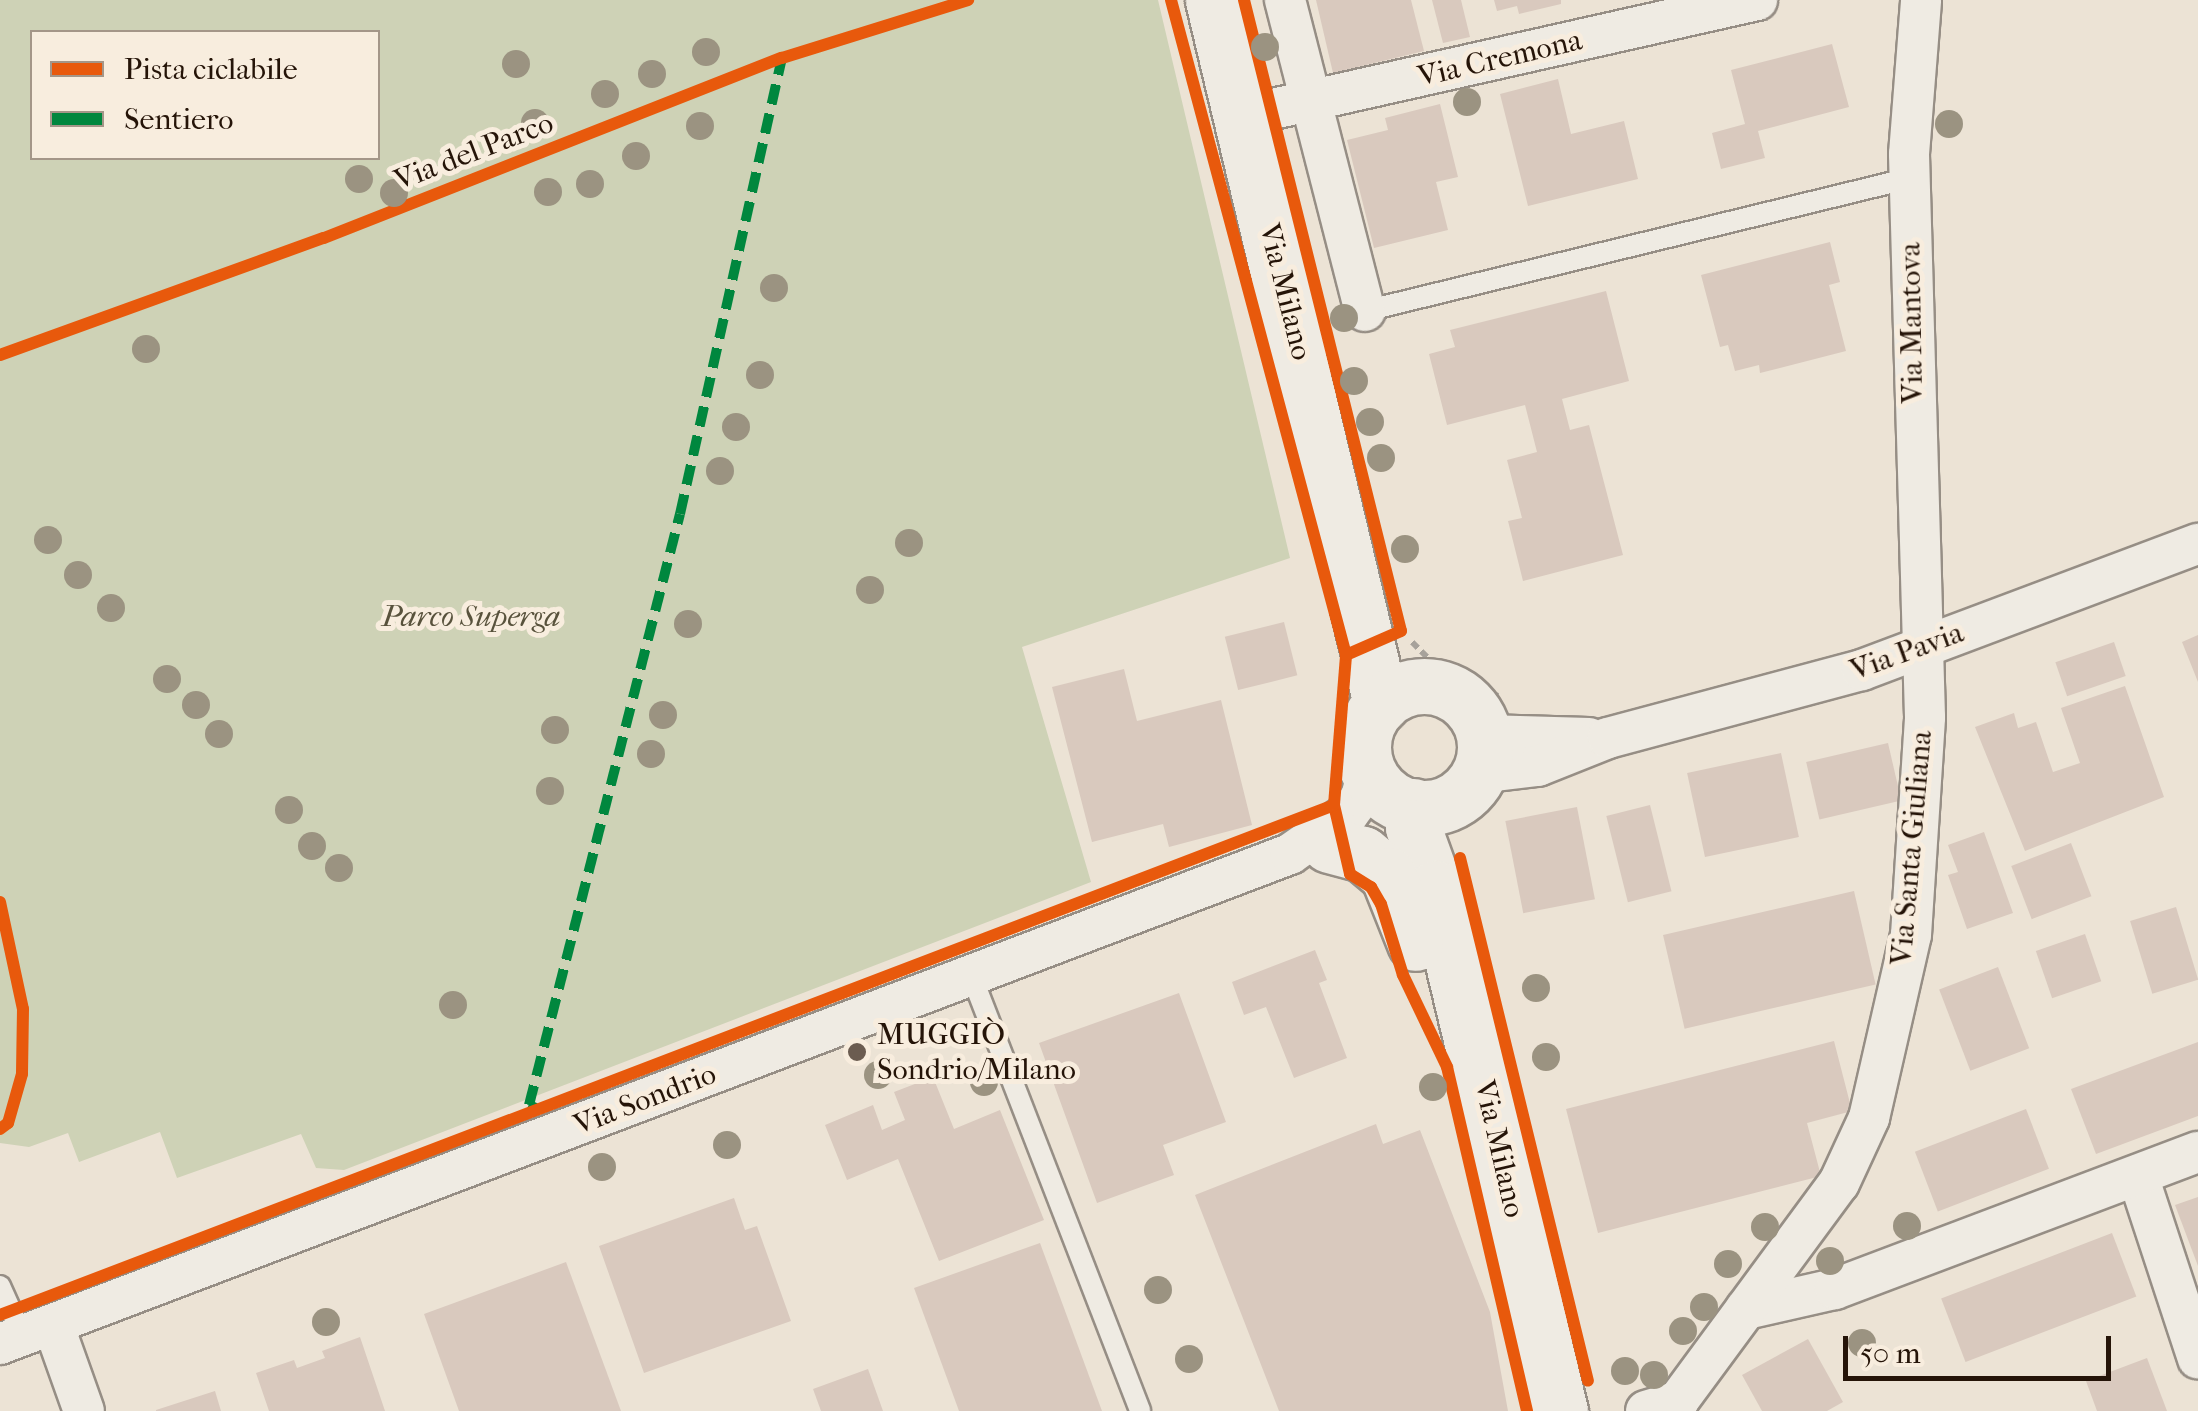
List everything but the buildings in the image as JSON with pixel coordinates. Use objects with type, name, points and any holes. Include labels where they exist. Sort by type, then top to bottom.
[{"type":"street","name":"Via Milano","points":[[1213,0],[1357,584]]},
{"type":"street","points":[[1286,0],[1365,312]]},
{"type":"street","name":"Via Cremona","points":[[1242,116],[1757,0]]},
{"type":"street","name":"Via Mantova","points":[[1921,0],[1910,178],[1918,614],[1924,646]]},
{"type":"street","name":"Via Pavia","points":[[1443,769],[1538,766],[1608,738],[1818,683],[2198,544]]},
{"type":"street","points":[[1357,584],[1393,634],[1399,695],[1364,742],[1443,769],[1472,708],[1456,695],[1399,695]]},
{"type":"street","points":[[1357,584],[1363,647],[1399,695]]},
{"type":"street","name":"Via Santa Giuliana","points":[[1666,1408],[1746,1309],[1839,1183],[1869,1118],[1910,935],[1924,646]]},
{"type":"street","name":"Via Milano","points":[[1443,769],[1412,827],[1435,888],[1560,1411]]},
{"type":"street","name":"Via Sondrio","points":[[25,1335],[1310,850],[1372,824],[1443,769]]},
{"type":"street","points":[[1310,850],[1377,862],[1398,887],[1416,947],[1482,1075]]},
{"type":"street","points":[[1746,1309],[1835,1289],[2198,1152]]},
{"type":"street","points":[[2138,1176],[2198,1358]]},
{"type":"street","points":[[25,1335],[84,1411]]},
{"type":"lane","points":[[1365,312],[1910,178]]},
{"type":"lane","points":[[972,977],[1140,1411]]},
{"type":"lane","points":[[0,1286],[25,1335]]},
{"type":"path","points":[[1393,634],[1435,665],[1443,769]]},
{"type":"green space","name":"Parco Superga","points":[[0,0],[1158,0],[1290,558],[1022,647],[1091,882],[344,1170],[316,1168],[301,1134],[177,1178],[160,1132],[79,1162],[68,1133],[29,1147],[0,1143]]},
{"type":"marked path","points":[[536,1108],[529,1105],[680,514],[782,58]]},
{"type":"cycle path","name":"Via del Parco","points":[[0,355],[324,238],[782,58],[968,0]]},
{"type":"cycle path","points":[[0,1315],[1334,805],[1346,655],[1171,0]]},
{"type":"cycle path","points":[[1244,0],[1401,631],[1346,655]]},
{"type":"cycle path","points":[[1334,805],[1350,874],[1371,887],[1381,904],[1403,975],[1447,1067],[1527,1411]]},
{"type":"cycle path","points":[[1460,858],[1588,1381]]},
{"type":"cycle path","points":[[0,902],[23,1009],[22,1074],[8,1123],[0,1129]]},
{"type":"place","name":"MUGGIÒ Sondrio/Milano","points":[[857,1052]]}]
